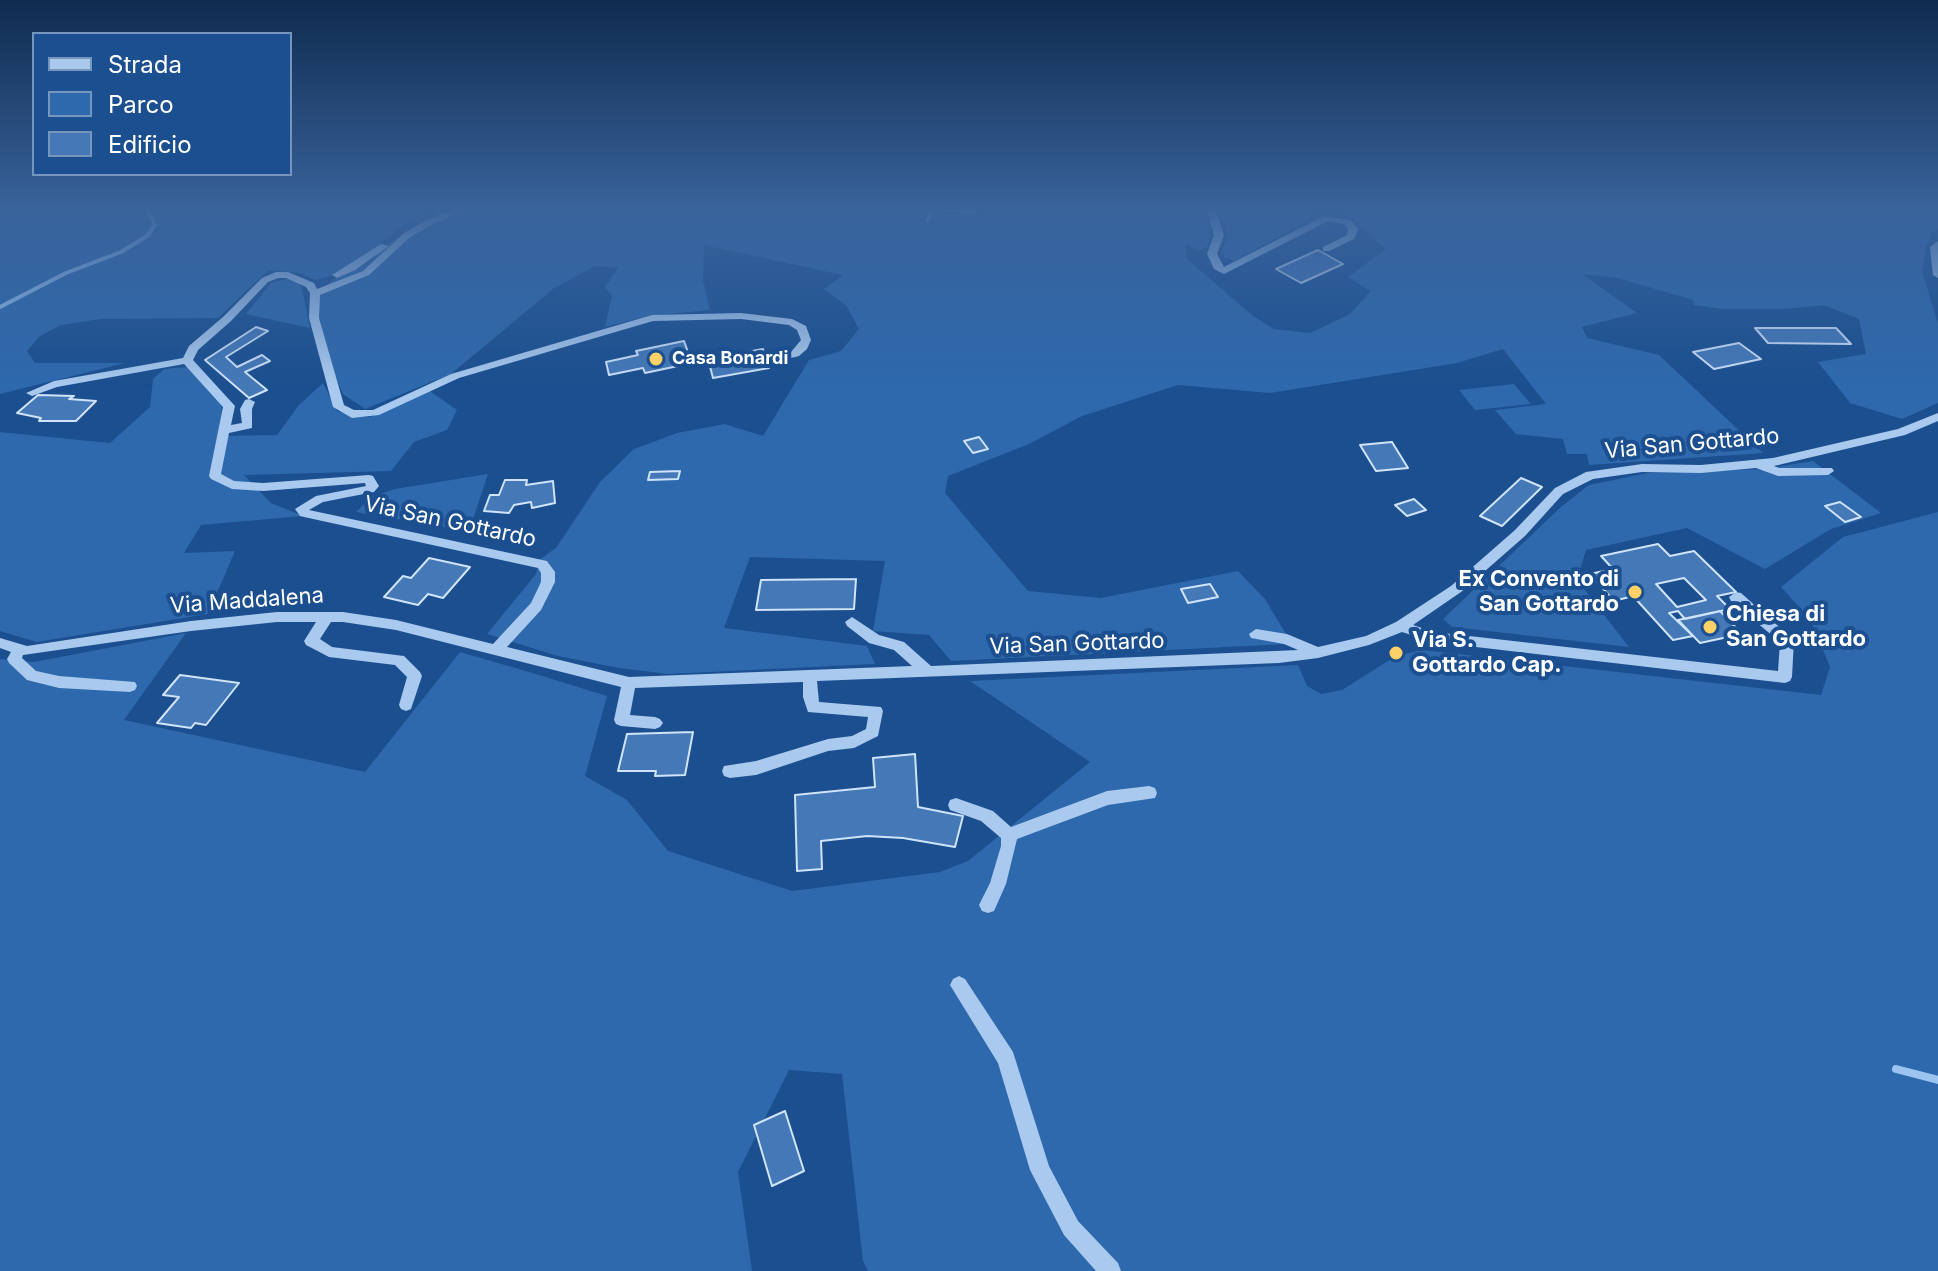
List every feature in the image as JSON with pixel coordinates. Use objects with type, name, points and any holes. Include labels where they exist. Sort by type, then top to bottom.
[{"type":"street","points":[[313,289],[353,267]]},
{"type":"street","points":[[32,393],[54,384],[187,360],[193,348],[265,280],[276,275],[288,275],[313,289],[366,273],[372,267]]},
{"type":"street","points":[[313,289],[314,318],[339,407],[352,414],[375,413],[455,376],[652,318],[741,316],[792,322],[806,334],[803,347],[795,354],[775,359]]},
{"type":"street","name":"Via San Gottardo","points":[[187,360],[229,406],[215,476],[232,485],[263,487],[369,479],[373,483],[370,489],[320,499],[301,509],[304,513],[542,564],[548,572],[548,582],[536,606],[496,650],[629,683],[1279,658],[1318,653],[1369,640],[1401,626],[1456,589],[1520,533],[1559,491],[1590,475],[1642,468],[1701,469],[1758,464],[1901,432],[1938,417]]},
{"type":"street","points":[[226,430],[248,425],[246,409],[249,402]]},
{"type":"street","points":[[1758,464],[1778,472],[1828,471]]},
{"type":"street","points":[[1401,626],[1433,637],[1785,677],[1787,640],[1736,597]]},
{"type":"street","name":"Via Maddalena","points":[[0,643],[19,649],[62,647],[191,626],[277,617],[327,617],[396,625],[496,650]]},
{"type":"street","points":[[327,617],[311,641],[329,652],[399,660],[415,676],[406,705]]},
{"type":"street","points":[[852,622],[874,639],[899,646],[928,672]]},
{"type":"street","points":[[1256,634],[1287,639],[1318,653]]},
{"type":"street","points":[[19,649],[14,659],[32,676],[59,682],[130,686]]},
{"type":"street","points":[[730,771],[756,768],[828,745],[854,742],[873,732],[876,711],[813,708],[810,676]]},
{"type":"street","points":[[629,683],[621,720],[655,723]]},
{"type":"street","points":[[1009,835],[1107,798],[1149,793]]},
{"type":"street","points":[[956,805],[987,816],[1009,835],[1009,846],[998,884],[988,905]]},
{"type":"street","points":[[959,985],[1006,1059],[1046,1182],[1071,1228],[1110,1271]]},
{"type":"green space","points":[[0,267],[348,267],[316,280],[301,273],[268,270],[218,318],[101,319],[61,325],[40,336],[27,351],[35,363],[125,363],[0,394]]},
{"type":"green space","points":[[359,267],[593,267],[554,288],[451,374],[365,409],[343,394],[317,311],[319,297],[330,282]]},
{"type":"green space","points":[[610,267],[703,267],[710,310],[648,316],[605,327],[612,296],[605,287],[618,268]]},
{"type":"green space","points":[[807,267],[1197,267],[1253,316],[1274,329],[1310,333],[1350,314],[1371,291],[1348,277],[1361,267],[1923,267],[1938,324],[1938,403],[1902,419],[1850,403],[1818,362],[1866,354],[1859,319],[1824,305],[1723,309],[1694,305],[1693,300],[1618,278],[1582,274],[1637,313],[1582,327],[1587,338],[1659,355],[1763,453],[1589,465],[1587,454],[1567,454],[1563,439],[1516,434],[1495,410],[1546,404],[1503,349],[1457,363],[1270,393],[1178,385],[1082,416],[1029,444],[948,476],[945,493],[1028,591],[1101,598],[1238,571],[1265,599],[1286,634],[1287,644],[951,661],[929,635],[873,631],[885,561],[750,557],[724,628],[867,646],[875,664],[668,674],[558,656],[487,634],[536,574],[539,560],[556,548],[600,482],[634,449],[677,433],[725,424],[763,436],[809,360],[841,351],[859,329],[846,305],[824,289],[843,275]]},
{"type":"green space","points":[[291,278],[302,289],[310,328],[246,314],[271,283]]},
{"type":"green space","points":[[187,367],[222,404],[220,436],[277,435],[299,405],[323,383],[337,411],[352,416],[370,417],[427,389],[457,410],[447,430],[414,442],[391,471],[244,475],[271,503],[303,516],[201,525],[184,553],[235,551],[208,614],[37,642],[0,631],[0,432],[110,443],[150,407],[153,379],[164,369]]},
{"type":"green space","points":[[1514,384],[1531,404],[1475,410],[1459,390]]},
{"type":"green space","points":[[1813,461],[1881,513],[1831,529],[1765,569],[1687,528],[1586,550],[1577,580],[1629,647],[1452,627],[1443,619],[1562,506],[1589,485],[1648,473],[1764,469]]},
{"type":"green space","points":[[488,474],[469,531],[356,512],[371,497],[395,489]]},
{"type":"green space","points":[[1938,512],[1938,1271],[868,1271],[863,1261],[842,1074],[789,1070],[738,1172],[752,1271],[0,1271],[0,659],[34,662],[186,633],[124,720],[365,772],[460,652],[536,674],[607,696],[585,776],[627,800],[668,851],[792,891],[940,872],[968,861],[1090,762],[970,681],[1298,665],[1307,686],[1321,694],[1342,690],[1396,656],[1422,650],[1821,695],[1830,667],[1810,619],[1781,587],[1843,537]]},
{"type":"building","points":[[1280,267],[1336,267],[1301,283],[1276,269]]},
{"type":"building","points":[[256,327],[268,331],[226,357],[237,367],[262,355],[270,361],[245,372],[267,390],[249,398],[205,360]]},
{"type":"building","points":[[1755,328],[1836,328],[1851,344],[1768,343]]},
{"type":"building","name":"Casa Bonardi","points":[[684,341],[692,363],[645,373],[643,368],[609,375],[606,362],[638,355],[636,351]]},
{"type":"building","points":[[1739,343],[1761,359],[1714,369],[1693,352]]},
{"type":"building","points":[[763,349],[769,368],[713,378],[708,359]]},
{"type":"building","points":[[38,395],[74,396],[69,399],[96,401],[76,421],[39,421],[41,418],[17,413]]},
{"type":"building","points":[[979,437],[988,449],[973,453],[964,441]]},
{"type":"building","points":[[1392,442],[1408,468],[1376,471],[1360,445]]},
{"type":"building","points":[[680,471],[678,479],[648,480],[650,472]]},
{"type":"building","points":[[1521,478],[1542,487],[1502,526],[1480,516]]},
{"type":"building","points":[[505,480],[527,480],[526,485],[553,481],[555,503],[532,508],[531,502],[514,505],[509,513],[484,511],[490,495],[499,495]]},
{"type":"building","points":[[1414,499],[1426,510],[1407,516],[1395,505]]},
{"type":"building","points":[[1840,502],[1861,517],[1845,522],[1825,506]]},
{"type":"building","name":"Ex Convento di San Gottardo","points":[[1658,544],[1670,556],[1694,551],[1736,592],[1717,596],[1730,609],[1685,619],[1678,611],[1669,613],[1693,636],[1673,640],[1633,596],[1614,601],[1590,574],[1613,569],[1601,556]],"holes":[[[1684,578],[1706,600],[1677,607],[1656,584]]]},
{"type":"building","points":[[429,558],[470,567],[443,598],[428,594],[418,605],[384,597],[403,576],[411,578]]},
{"type":"building","points":[[856,579],[854,609],[756,610],[761,580]]},
{"type":"building","points":[[1210,584],[1218,597],[1188,603],[1181,589]]},
{"type":"building","name":"Chiesa di San Gottardo","points":[[1720,611],[1742,634],[1700,643],[1678,620]]},
{"type":"building","points":[[180,675],[239,683],[206,725],[195,723],[191,728],[157,723],[179,697],[163,695]]},
{"type":"building","points":[[693,732],[685,775],[655,776],[656,771],[618,771],[627,734]]},
{"type":"building","points":[[915,754],[918,807],[963,816],[955,847],[903,838],[867,836],[821,841],[822,869],[797,871],[795,795],[875,787],[873,758]]},
{"type":"building","points":[[785,1111],[804,1171],[772,1186],[754,1125]]},
{"type":"waterway","points":[[0,307],[81,267]]},
{"type":"waterway","points":[[1896,1069],[1938,1080]]},
{"type":"place","name":"Casa Bonardi","points":[[656,359]]},
{"type":"place","name":"Ex Convento di San Gottardo","points":[[1635,592]]},
{"type":"place","name":"Chiesa di San Gottardo","points":[[1710,627]]},
{"type":"place","name":"Via S. Gottardo Cap.","points":[[1396,653]]}]
